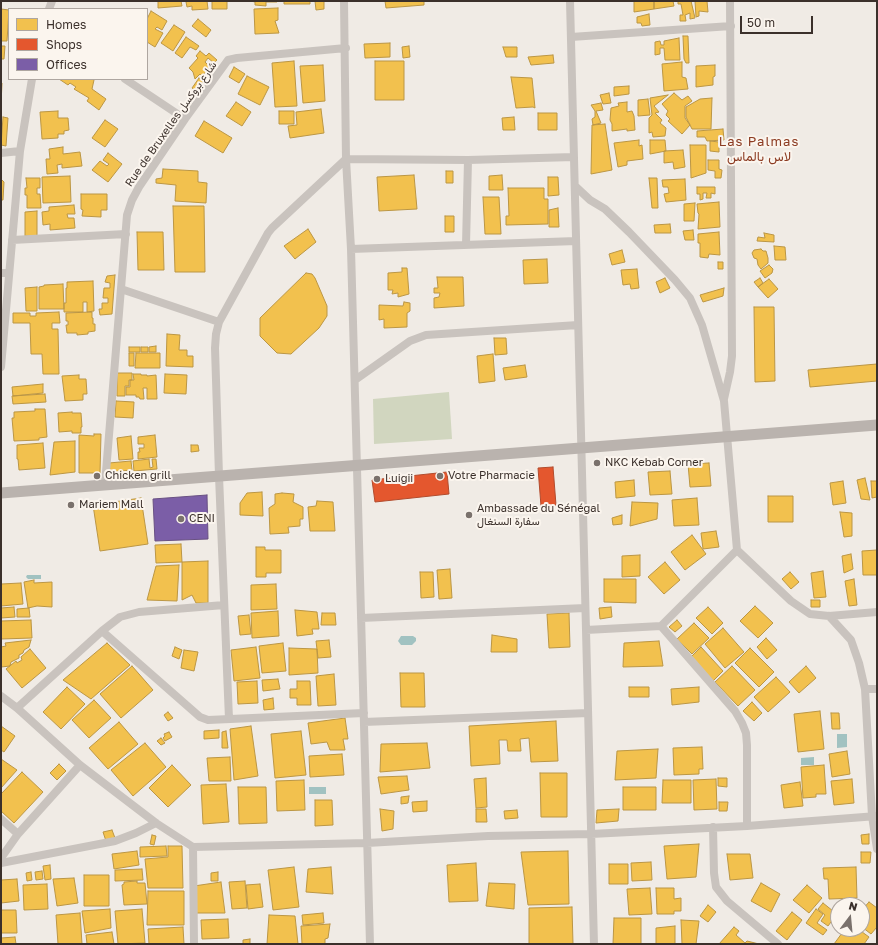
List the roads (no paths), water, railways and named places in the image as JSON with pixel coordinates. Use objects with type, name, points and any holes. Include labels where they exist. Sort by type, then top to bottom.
[{"type":"main road","points":[[1,493],[877,424]]},
{"type":"street","points":[[344,1],[346,48],[346,160],[351,250],[355,380],[370,944]]},
{"type":"street","points":[[570,1],[594,944]]},
{"type":"street","points":[[724,401],[732,356],[730,1]]},
{"type":"street","points":[[571,37],[731,26]]},
{"type":"street","name":"Rue de Bruxelles شارع بروكسل","points":[[105,484],[128,215],[132,200],[139,187],[185,119],[228,60],[346,48]]},
{"type":"street","points":[[1,367],[5,273],[12,240],[20,151],[32,80]]},
{"type":"street","points":[[126,80],[185,119]]},
{"type":"street","points":[[1,153],[20,151]]},
{"type":"street","points":[[229,719],[219,476],[215,348],[216,334],[219,322],[272,228],[346,160],[468,160],[574,157]]},
{"type":"street","points":[[466,245],[468,160]]},
{"type":"street","points":[[575,186],[590,200],[604,209],[629,232],[675,280],[690,298],[702,325],[724,401],[737,550],[799,608],[810,614],[829,616],[877,612]]},
{"type":"street","points":[[12,240],[126,234]]},
{"type":"street","points":[[351,250],[576,241]]},
{"type":"street","points":[[121,289],[219,322]]},
{"type":"street","points":[[355,380],[410,341],[426,335],[578,325]]},
{"type":"street","points":[[586,630],[661,626],[737,550]]},
{"type":"street","points":[[17,708],[102,631],[120,617],[139,612],[224,605]]},
{"type":"street","points":[[361,618],[585,608]]},
{"type":"street","points":[[829,616],[851,640],[859,663],[865,689],[877,849]]},
{"type":"street","points":[[661,626],[735,711],[742,723],[746,733],[747,745],[747,826]]},
{"type":"street","points":[[102,631],[200,717],[208,720],[364,712]]},
{"type":"street","points":[[865,689],[877,689]]},
{"type":"street","points":[[1,696],[17,708],[80,765],[156,823],[193,847],[367,843],[488,836],[591,834],[747,826],[875,816]]},
{"type":"street","points":[[364,722],[588,713]]},
{"type":"street","points":[[1,858],[18,834],[80,765]]},
{"type":"street","points":[[1,819],[18,834]]},
{"type":"street","points":[[1,863],[114,841],[136,834],[156,823]]},
{"type":"street","points":[[713,828],[714,873],[716,887],[728,901],[778,944]]},
{"type":"street","points":[[193,847],[194,944]]},
{"type":"water","points":[[27,575],[41,575],[41,579],[28,579],[26,577]]},
{"type":"water","points":[[401,636],[413,636],[416,638],[416,641],[412,645],[401,645],[398,641]]},
{"type":"water","points":[[837,734],[847,734],[847,747],[837,748]]},
{"type":"water","points":[[814,757],[814,765],[801,765],[801,758]]},
{"type":"water","points":[[309,787],[326,787],[326,794],[309,794]]},
{"type":"place","name":"NKC Kebab Corner","points":[[597,463]]},
{"type":"place","name":"Chicken grill","points":[[97,476]]},
{"type":"place","name":"Votre Pharmacie","points":[[440,476]]},
{"type":"place","name":"Luigii","points":[[377,479]]},
{"type":"place","name":"Mariem Mall","points":[[71,505]]},
{"type":"place","name":"Ambassade du Sénégal سفارة السنغال","points":[[469,515]]},
{"type":"place","name":"CENI","points":[[181,519]]},
{"type":"district","name":"Las Palmas لاس بالماس","points":[[759,150]]}]
